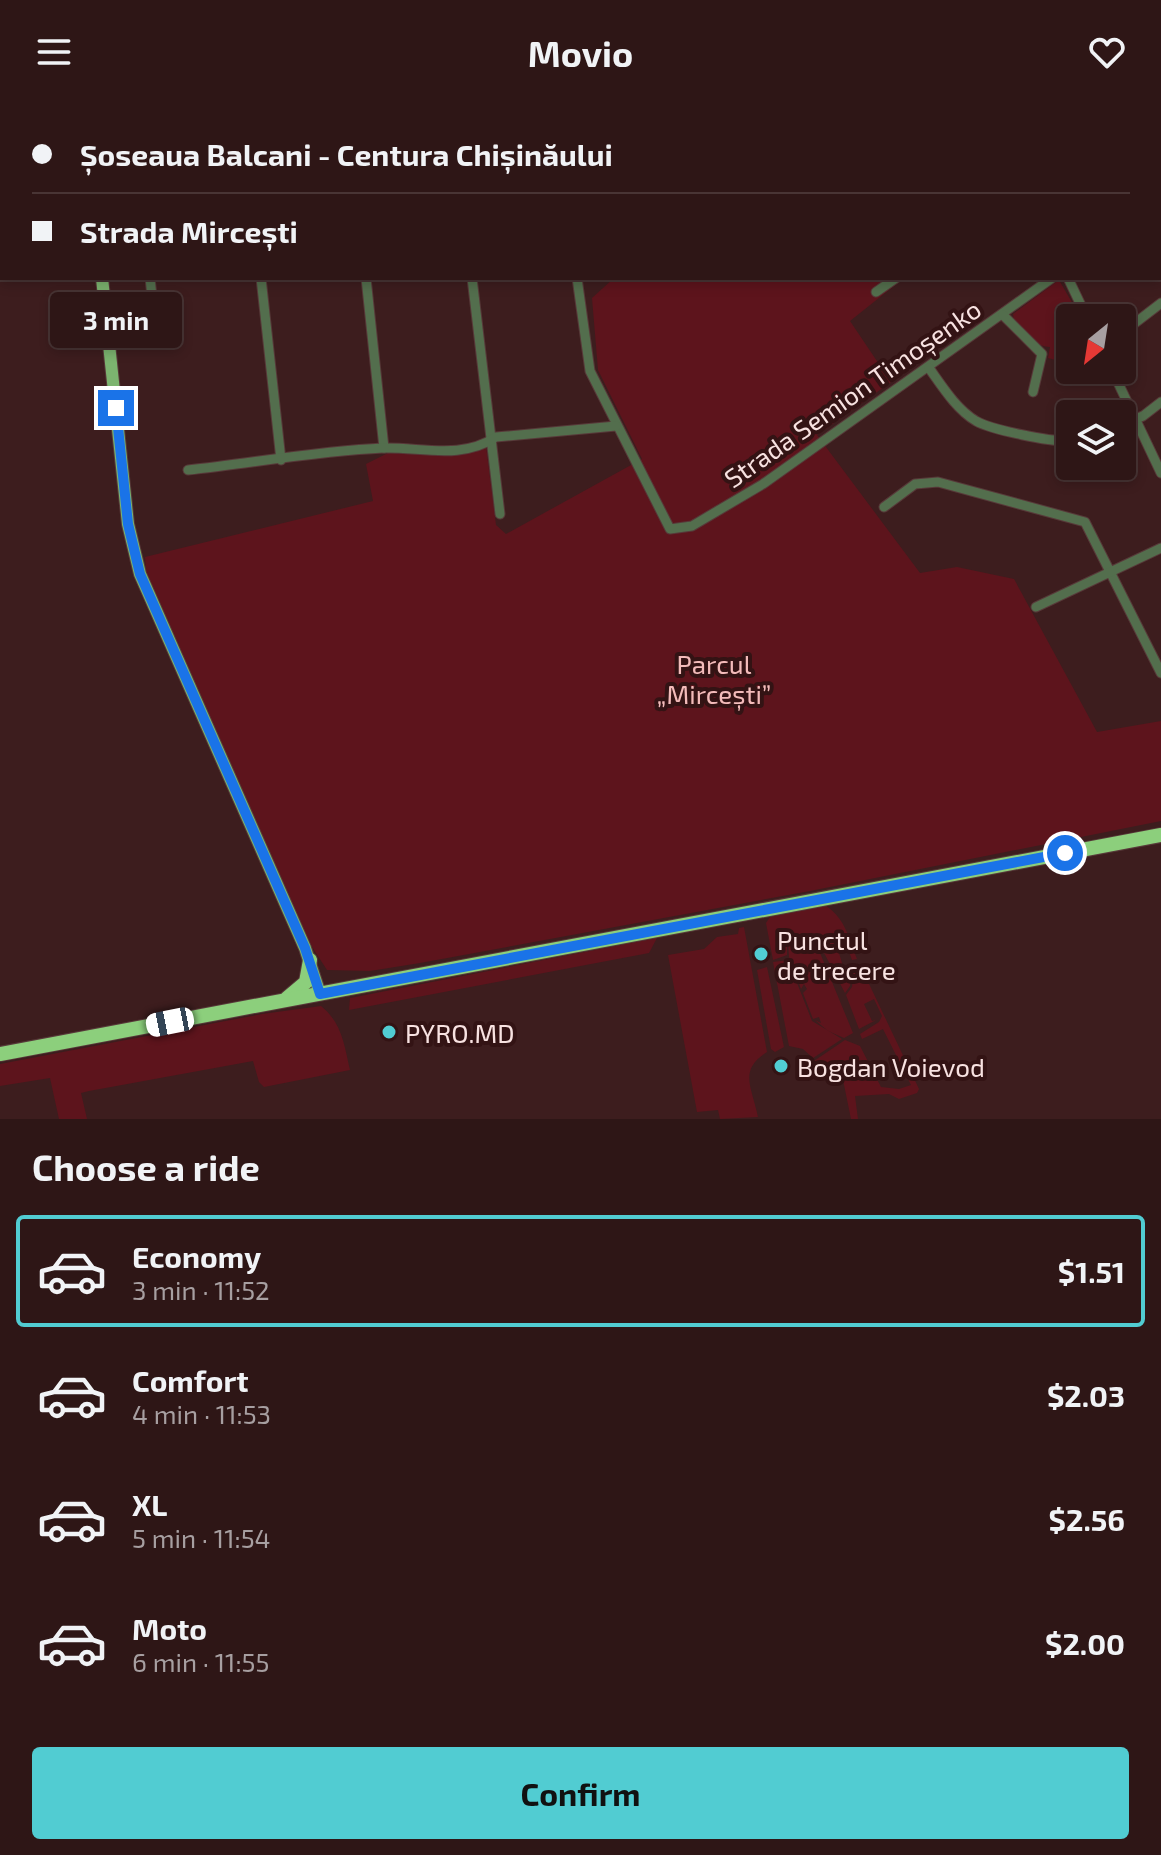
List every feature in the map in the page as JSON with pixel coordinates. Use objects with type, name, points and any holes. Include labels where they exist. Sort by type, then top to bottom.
[{"type":"highway","points":[[0,1054],[1161,835]]},
{"type":"highway","points":[[284,1000],[306,982],[310,960]]},
{"type":"main road","points":[[103,280],[128,524],[140,574],[310,960],[320,994]]},
{"type":"street","points":[[150,280],[157,342]]},
{"type":"street","points":[[261,280],[281,460]]},
{"type":"street","points":[[366,280],[384,448]]},
{"type":"street","points":[[472,280],[500,514]]},
{"type":"street","points":[[188,470],[384,448],[443,452],[468,449],[496,437],[616,426],[590,371],[577,280]]},
{"type":"street","points":[[876,292],[893,280]]},
{"type":"street","name":"Strada Semion Timoșenko","points":[[616,426],[670,529],[692,526],[763,484],[1049,280]]},
{"type":"street","points":[[1069,280],[1080,304]]},
{"type":"street","points":[[1136,322],[1161,303]]},
{"type":"street","points":[[1003,315],[1042,354],[1033,392]]},
{"type":"street","points":[[929,368],[954,401],[977,421],[1056,440]]},
{"type":"street","points":[[1136,417],[1143,416],[1161,402]]},
{"type":"street","points":[[1136,419],[1161,473]]},
{"type":"street","points":[[884,507],[915,484],[938,482],[1085,522],[1161,673]]},
{"type":"street","points":[[1036,607],[1161,548]]},
{"type":"green space","name":"Parcul „Mircești”","points":[[612,280],[901,280],[850,321],[891,382],[817,435],[920,573],[957,567],[1014,579],[1097,732],[1161,721],[1161,821],[810,891],[420,963],[370,971],[327,970],[305,936],[147,583],[145,557],[373,501],[366,464],[388,453],[428,454],[486,446],[496,525],[506,534],[642,459],[598,370],[592,298]]},
{"type":"green space","points":[[1059,280],[1073,304],[1056,304],[1056,360],[1048,358],[1050,347],[1027,337],[1013,314]]},
{"type":"green space","points":[[826,906],[842,923],[857,959],[852,960],[846,943],[837,946],[844,970],[852,970],[850,986],[845,993],[821,947],[803,935],[787,940],[787,955],[773,960],[766,923],[770,917]]},
{"type":"green space","points":[[744,927],[767,1052],[753,1066],[749,1080],[758,1117],[720,1119],[718,1110],[697,1112],[668,955],[704,949],[717,937],[738,934],[739,928]]},
{"type":"green space","points":[[657,938],[649,953],[349,1010],[350,998]]},
{"type":"green space","points":[[803,938],[818,948],[853,1033],[844,1038],[828,1031],[815,1020],[821,1023],[819,1017],[813,1019],[803,993],[807,989],[804,984],[801,989],[789,957],[788,942]]},
{"type":"green space","points":[[788,960],[812,1021],[842,1039],[813,1058],[803,1049],[789,1046],[773,962]]},
{"type":"green space","points":[[767,967],[784,1047],[775,1052],[771,1049],[757,970]]},
{"type":"green space","points":[[861,967],[919,1089],[917,1093],[899,1099],[889,1094],[855,1096],[858,1119],[851,1119],[842,1075],[832,1077],[830,1065],[826,1064],[830,1077],[818,1080],[814,1061],[845,1040],[860,1046],[881,1087],[899,1089],[911,1085],[883,1029],[862,1039],[860,1034],[879,1022],[882,1016],[874,999],[864,1004],[872,1021],[876,1020],[859,1029],[846,995],[852,987],[854,969]]},
{"type":"green space","points":[[321,1006],[338,1027],[350,1070],[264,1087],[259,1082],[253,1061],[89,1091],[81,1093],[87,1119],[59,1119],[50,1078],[0,1086],[0,1064],[262,1014]]},
{"type":"place","name":"Punctul de trecere","points":[[761,954]]},
{"type":"place","name":"PYRO.MD","points":[[389,1032]]},
{"type":"place","name":"Bogdan Voievod","points":[[781,1066]]},
{"type":"route","points":[[116,408],[128,524],[140,574],[305,948],[320,994],[1065,853]]}]
